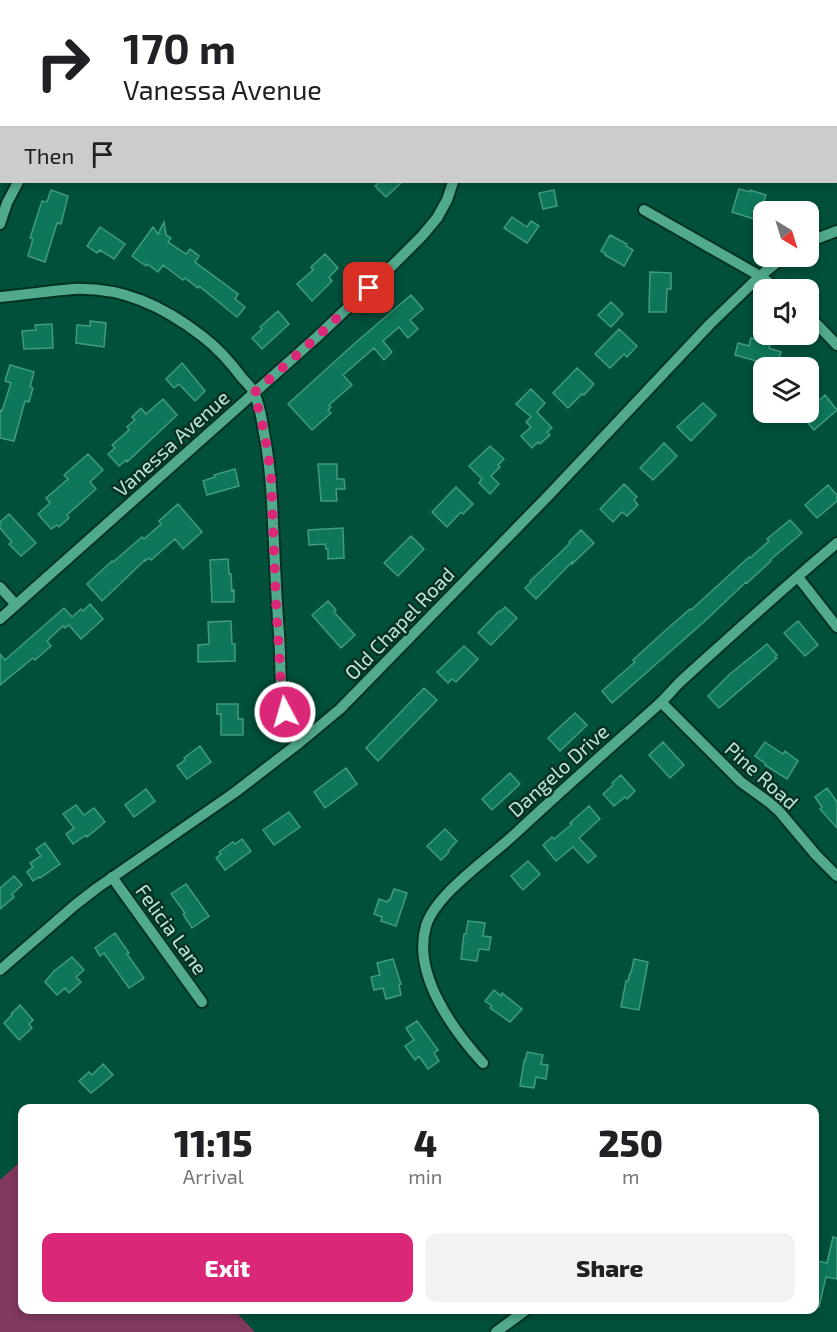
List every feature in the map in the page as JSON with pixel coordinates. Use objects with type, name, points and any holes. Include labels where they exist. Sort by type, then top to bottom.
[{"type":"street","points":[[0,224],[17,183]]},
{"type":"street","name":"Vanessa Avenue","points":[[0,619],[318,336],[422,236],[442,210],[453,183]]},
{"type":"street","points":[[644,210],[764,279]]},
{"type":"street","points":[[819,238],[837,231]]},
{"type":"street","name":"Old Chapel Road","points":[[0,970],[75,905],[112,877],[193,823],[340,709],[549,495],[710,324],[771,267]]},
{"type":"street","points":[[0,297],[86,290],[111,292],[144,301],[171,314],[212,344],[232,364],[254,393],[271,475],[282,700],[289,725],[299,743]]},
{"type":"street","points":[[819,326],[837,345]]},
{"type":"street","name":"Dangelo Drive","points":[[483,1063],[469,1048],[439,1003],[428,976],[423,949],[425,928],[433,911],[456,885],[837,543]]},
{"type":"street","points":[[798,577],[837,627]]},
{"type":"street","points":[[0,587],[16,605]]},
{"type":"street","name":"Pine Road","points":[[661,702],[741,782],[770,803],[837,876]]},
{"type":"street","name":"Felicia Lane","points":[[112,877],[202,1002]]},
{"type":"street","points":[[496,1332],[521,1314]]},
{"type":"shaded area","points":[[18,1164],[18,1314],[238,1314],[255,1332],[0,1332],[0,1180]]},
{"type":"building","points":[[379,183],[401,183],[386,197],[375,186]]},
{"type":"building","points":[[739,189],[766,195],[764,201],[753,201],[753,219],[732,212]]},
{"type":"building","points":[[51,190],[68,196],[61,224],[57,223],[45,262],[28,256],[33,239],[30,238],[42,201],[47,202]]},
{"type":"building","points":[[554,190],[557,206],[543,209],[539,193]]},
{"type":"building","points":[[512,217],[527,227],[531,221],[539,226],[527,243],[504,228]]},
{"type":"building","points":[[164,222],[166,235],[171,238],[168,242],[186,254],[190,249],[199,256],[195,262],[238,294],[235,299],[245,307],[237,317],[199,286],[198,288],[185,278],[183,280],[163,265],[158,272],[132,256],[153,227],[158,234]]},
{"type":"building","points":[[100,227],[125,244],[114,259],[100,250],[97,253],[87,246]]},
{"type":"building","points":[[610,235],[633,250],[624,266],[601,251]]},
{"type":"building","points":[[325,254],[338,268],[329,277],[332,281],[312,301],[297,284],[313,270],[311,267]]},
{"type":"building","points":[[650,272],[671,273],[671,289],[667,289],[666,312],[649,312]]},
{"type":"building","points":[[411,295],[423,309],[410,320],[418,329],[408,338],[399,327],[383,341],[392,352],[384,360],[374,348],[343,375],[352,385],[329,405],[331,407],[328,410],[331,413],[312,430],[288,404]]},
{"type":"building","points":[[611,302],[623,314],[611,327],[598,315]]},
{"type":"building","points":[[278,311],[289,324],[262,349],[252,338],[262,329],[260,327]]},
{"type":"building","points":[[90,321],[106,323],[104,347],[76,343],[77,325],[90,326]]},
{"type":"building","points":[[52,324],[53,348],[24,349],[22,331],[36,330],[35,325]]},
{"type":"building","points":[[619,329],[637,346],[627,357],[624,354],[610,368],[595,354]]},
{"type":"building","points":[[751,338],[753,338],[753,345],[770,345],[769,348],[781,352],[780,357],[753,357],[753,360],[735,355],[738,343],[749,346]]},
{"type":"building","points":[[182,363],[205,391],[195,401],[179,384],[174,388],[166,379]]},
{"type":"building","points":[[10,365],[34,372],[29,402],[25,401],[14,441],[0,438],[0,410],[2,411],[11,383],[5,381]]},
{"type":"building","points":[[577,368],[594,384],[568,408],[553,393]]},
{"type":"building","points":[[531,389],[545,403],[537,412],[552,428],[547,432],[550,435],[532,448],[521,436],[531,427],[526,422],[531,417],[516,404]]},
{"type":"building","points":[[825,395],[837,410],[814,430],[808,423],[819,423],[819,400]]},
{"type":"building","points":[[163,399],[177,415],[127,462],[126,460],[119,466],[108,454],[115,448],[112,445],[129,430],[127,427],[135,420],[132,417],[141,408],[146,414]]},
{"type":"building","points":[[703,403],[716,415],[691,441],[677,427]]},
{"type":"building","points":[[664,443],[677,456],[653,480],[640,468]]},
{"type":"building","points":[[490,446],[504,459],[491,476],[499,484],[490,494],[479,483],[482,479],[469,466]]},
{"type":"building","points":[[88,454],[103,470],[90,482],[96,489],[67,515],[69,518],[59,527],[57,525],[51,529],[38,514],[50,503],[46,498],[68,479],[64,475]]},
{"type":"building","points":[[318,464],[337,464],[337,479],[344,479],[345,489],[336,489],[337,501],[321,501]]},
{"type":"building","points":[[235,469],[239,486],[207,495],[203,481]]},
{"type":"building","points":[[624,484],[637,497],[634,500],[638,505],[627,516],[622,512],[613,522],[600,509]]},
{"type":"building","points":[[828,485],[837,495],[837,501],[817,518],[805,505]]},
{"type":"building","points":[[456,487],[473,504],[463,514],[461,512],[447,527],[432,512]]},
{"type":"building","points":[[178,504],[202,532],[183,549],[175,539],[151,560],[149,558],[145,560],[102,601],[87,584],[142,537],[144,539]]},
{"type":"building","points":[[9,514],[36,543],[21,556],[9,544],[12,542],[0,528],[0,522]]},
{"type":"building","points":[[790,520],[802,533],[612,703],[602,691],[667,629],[750,558],[769,541],[767,539]]},
{"type":"building","points":[[343,528],[344,558],[328,559],[328,549],[325,544],[309,545],[308,530]]},
{"type":"building","points":[[581,530],[594,543],[536,599],[525,588]]},
{"type":"building","points":[[411,536],[424,549],[398,576],[384,563]]},
{"type":"building","points":[[228,559],[234,602],[212,602],[210,560]]},
{"type":"building","points":[[328,601],[336,610],[334,612],[355,635],[341,648],[312,615]]},
{"type":"building","points":[[90,604],[103,619],[81,639],[69,625],[65,628],[63,626],[47,641],[51,646],[0,685],[0,654],[5,660],[64,608],[72,617]]},
{"type":"building","points":[[505,607],[517,618],[491,645],[478,633]]},
{"type":"building","points":[[231,621],[235,661],[198,662],[198,645],[209,644],[208,622]]},
{"type":"building","points":[[798,621],[818,645],[805,656],[784,633]]},
{"type":"building","points":[[767,644],[777,658],[719,708],[708,696],[730,674]]},
{"type":"building","points":[[464,646],[478,659],[456,682],[452,679],[448,683],[437,672]]},
{"type":"building","points":[[424,688],[437,700],[378,761],[366,748]]},
{"type":"building","points":[[217,704],[238,704],[238,719],[243,719],[243,735],[221,735],[221,714],[217,714]]},
{"type":"building","points":[[575,713],[587,725],[560,751],[548,738]]},
{"type":"building","points":[[663,742],[684,765],[670,778],[649,755]]},
{"type":"building","points":[[765,742],[783,754],[785,751],[798,761],[787,779],[755,756]]},
{"type":"building","points":[[200,746],[211,762],[187,779],[177,766]]},
{"type":"building","points":[[346,768],[357,784],[325,808],[314,792]]},
{"type":"building","points":[[510,773],[520,784],[492,810],[482,799]]},
{"type":"building","points":[[621,775],[635,791],[627,799],[625,797],[614,806],[603,794]]},
{"type":"building","points":[[827,788],[837,802],[837,828],[820,809],[822,807],[815,797]]},
{"type":"building","points":[[146,789],[155,801],[134,817],[125,805]]},
{"type":"building","points":[[76,805],[84,815],[94,808],[105,822],[87,837],[86,835],[73,844],[66,834],[74,828],[63,814]]},
{"type":"building","points":[[589,806],[600,819],[579,838],[596,856],[588,863],[573,847],[556,861],[543,845],[572,824],[570,823]]},
{"type":"building","points":[[289,812],[300,827],[274,845],[263,830]]},
{"type":"building","points":[[445,829],[457,841],[441,860],[427,846]]},
{"type":"building","points":[[242,839],[251,851],[225,870],[216,858],[221,854],[219,852],[233,842],[235,844]]},
{"type":"building","points":[[45,843],[60,864],[33,881],[27,872],[33,867],[30,863],[41,856],[36,849]]},
{"type":"building","points":[[528,861],[540,874],[523,890],[511,876]]},
{"type":"building","points":[[14,876],[22,885],[12,894],[14,897],[0,909],[0,888]]},
{"type":"building","points":[[186,884],[209,916],[192,928],[183,914],[185,913],[171,894]]},
{"type":"building","points":[[394,889],[407,893],[396,926],[381,921],[382,917],[374,914],[379,899],[387,902],[390,900]]},
{"type":"building","points":[[468,921],[485,923],[483,936],[491,937],[489,950],[479,949],[477,961],[461,959]]},
{"type":"building","points":[[115,933],[144,978],[129,988],[104,953],[100,956],[95,948]]},
{"type":"building","points":[[72,957],[84,970],[76,977],[81,982],[69,993],[65,988],[57,995],[45,982],[54,971]]},
{"type":"building","points":[[393,959],[401,984],[399,985],[401,995],[386,999],[383,988],[374,990],[371,977],[380,975],[377,963]]},
{"type":"building","points":[[634,959],[648,962],[639,1010],[621,1007],[626,981],[631,973]]},
{"type":"building","points":[[494,990],[501,996],[502,993],[522,1009],[510,1022],[490,1008],[492,1006],[485,1001]]},
{"type":"building","points":[[20,1005],[33,1020],[29,1024],[32,1028],[19,1040],[4,1023]]},
{"type":"building","points":[[417,1021],[438,1050],[434,1053],[439,1061],[428,1069],[419,1056],[415,1060],[405,1046],[414,1040],[406,1028]]},
{"type":"building","points":[[527,1052],[543,1055],[541,1064],[548,1065],[546,1079],[536,1077],[534,1088],[520,1086]]},
{"type":"building","points":[[103,1064],[113,1075],[91,1093],[79,1081],[89,1072],[92,1075]]},
{"type":"building","points":[[833,1237],[837,1238],[837,1279],[826,1277],[819,1307],[819,1261],[827,1263]]},
{"type":"route","points":[[285,712],[282,700],[276,602],[271,475],[254,393],[369,288]]}]
